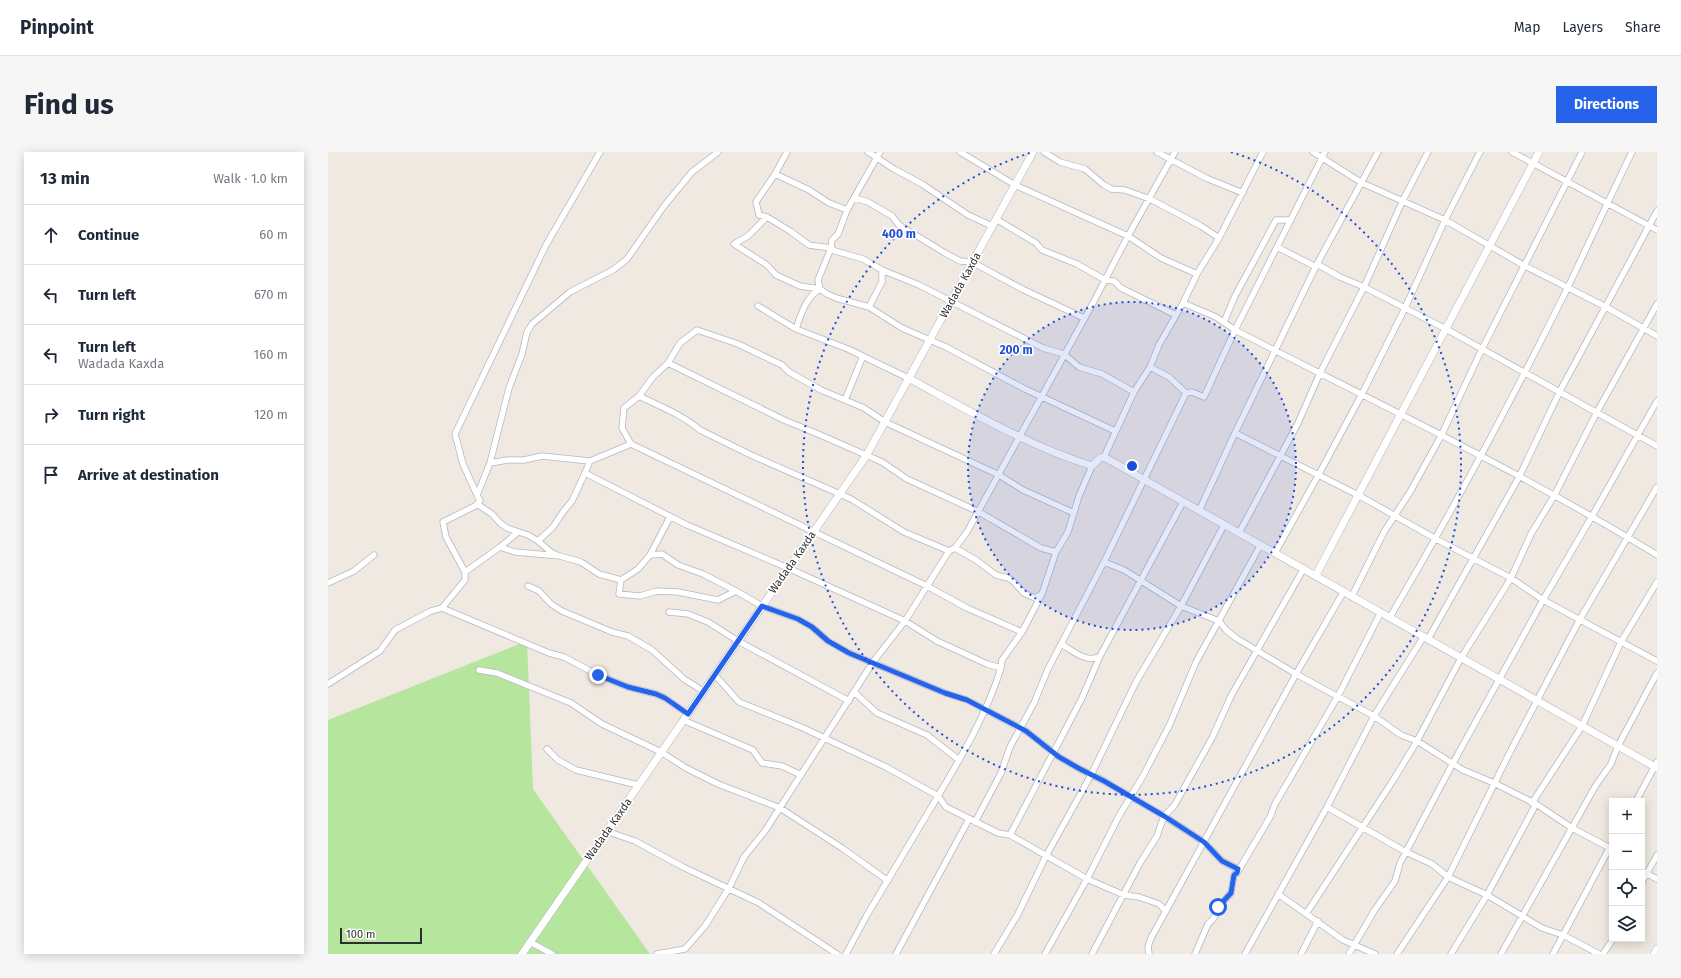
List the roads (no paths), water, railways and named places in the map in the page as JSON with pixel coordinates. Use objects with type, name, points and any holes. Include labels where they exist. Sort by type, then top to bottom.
[{"type":"street","points":[[328,684],[380,651],[395,630],[431,611],[442,608],[466,580],[465,572],[446,537],[443,522],[480,501],[462,464],[455,434],[546,245],[600,152]]},
{"type":"street","points":[[477,495],[490,463],[509,388],[522,354],[527,332],[532,324],[570,292],[613,270],[627,259],[664,206],[692,172],[718,152]]},
{"type":"street","points":[[787,152],[775,174],[756,202],[759,215],[766,217],[790,231],[809,245],[831,248],[835,251],[863,259],[882,270],[919,285],[1043,348],[1064,354],[1079,367],[1102,374],[1134,392]]},
{"type":"street","points":[[868,152],[922,184],[968,215],[992,226]]},
{"type":"street","points":[[820,289],[818,280],[831,248],[832,240],[838,234],[847,210],[880,152]]},
{"type":"street","points":[[960,152],[1014,185],[1128,236],[1161,258],[1197,274]]},
{"type":"street","name":"Wadada Kaxda","points":[[522,954],[866,456],[1033,152]]},
{"type":"street","points":[[1044,152],[1060,162],[1085,169],[1111,189],[1125,190],[1150,199],[1189,219],[1219,238]]},
{"type":"street","points":[[1156,152],[1206,178],[1243,193]]},
{"type":"street","points":[[657,954],[685,949],[705,926],[729,888],[744,857],[765,831],[826,738],[873,662],[905,620],[949,551],[956,548],[979,512],[1019,436],[1175,152]]},
{"type":"street","points":[[846,954],[867,915],[959,760],[998,679],[1002,660],[1022,632],[1042,594],[1056,552],[1068,532],[1079,496],[1092,466],[1100,458],[1104,457],[1134,392],[1150,367],[1159,345],[1183,303],[1197,274],[1219,238],[1263,152]]},
{"type":"street","points":[[1313,152],[1324,155],[1362,183],[1445,220],[1525,266],[1606,307],[1657,336]]},
{"type":"street","points":[[1199,511],[1235,433],[1317,266],[1378,152]]},
{"type":"street","points":[[1239,533],[1298,423],[1320,373],[1364,287],[1403,200],[1428,152]]},
{"type":"street","points":[[1275,553],[1362,394],[1405,308],[1445,220],[1480,152]]},
{"type":"street","points":[[1512,152],[1657,230]]},
{"type":"street","points":[[1316,575],[1539,152]]},
{"type":"street","points":[[1352,596],[1384,532],[1396,515],[1441,436],[1482,349],[1582,152]]},
{"type":"street","points":[[1390,617],[1436,539],[1525,372],[1632,152]]},
{"type":"street","points":[[1186,393],[1192,392],[1204,398],[1235,330],[1324,155]]},
{"type":"street","points":[[775,174],[809,190],[829,203],[847,210]]},
{"type":"street","points":[[855,198],[868,202],[892,216],[899,225],[960,261],[972,262],[1022,289],[1084,318]]},
{"type":"street","points":[[1245,954],[1327,807],[1374,716],[1426,638],[1518,477],[1560,392],[1657,211]]},
{"type":"street","points":[[766,217],[748,236],[734,244],[766,265],[776,275],[800,286],[820,289],[836,298],[869,306],[902,328],[946,346],[1002,377],[1115,431]]},
{"type":"street","points":[[996,219],[1036,243],[1042,250],[1077,264],[1105,280],[1114,281],[1121,288],[1176,315]]},
{"type":"street","points":[[1224,322],[1235,296],[1276,220],[1291,220]]},
{"type":"street","points":[[1277,247],[1364,287],[1446,329],[1657,446]]},
{"type":"street","points":[[869,306],[882,282],[882,270]]},
{"type":"street","points":[[796,329],[802,310],[812,293],[820,289]]},
{"type":"street","points":[[1183,303],[1216,317],[1235,330],[1275,351],[1401,413],[1554,496],[1657,555]]},
{"type":"street","points":[[1306,914],[1417,740],[1461,658],[1511,578],[1531,534],[1554,496],[1597,412],[1657,304]]},
{"type":"street","points":[[758,306],[796,329],[863,356],[1019,436],[1075,461],[1092,466]]},
{"type":"street","points":[[1022,632],[967,608],[927,586],[631,444],[622,428],[624,408],[639,396],[653,377],[668,363],[680,342],[697,330],[738,344],[782,366],[789,372],[821,390],[864,408],[885,422],[999,475],[1036,497],[1058,504],[1074,513]]},
{"type":"street","points":[[845,400],[863,356]]},
{"type":"street","points":[[668,363],[784,420],[882,462],[907,479],[979,512],[1041,548],[1056,552]]},
{"type":"street","points":[[1150,367],[1168,377],[1186,393]]},
{"type":"street","points":[[975,822],[1001,773],[1020,728],[1034,703],[1061,644],[1104,562],[1186,393]]},
{"type":"street","points":[[639,396],[670,411],[700,430],[751,455],[839,494],[863,506],[904,532],[949,551]]},
{"type":"street","points":[[1350,954],[1374,911],[1395,881],[1400,862],[1453,763],[1543,600],[1657,401]]},
{"type":"street","points":[[1235,433],[1319,474],[1396,515],[1436,539],[1511,578],[1543,600],[1657,661]]},
{"type":"street","points":[[490,463],[508,460],[524,460],[542,456],[590,461],[631,444]]},
{"type":"street","points":[[1104,457],[1260,546],[1304,568],[1461,658],[1656,766],[1638,798]]},
{"type":"street","points":[[538,541],[553,527],[572,501],[590,461]]},
{"type":"street","points":[[585,473],[670,517],[905,620],[938,641],[987,664],[1001,668]]},
{"type":"street","points":[[1397,954],[1448,877],[1494,783],[1580,619],[1657,487]]},
{"type":"street","points":[[1010,834],[1082,698],[1100,656],[1183,502]]},
{"type":"street","points":[[477,504],[492,514],[500,523],[517,533],[528,535],[552,553],[581,562],[599,574],[621,580],[638,569],[650,555],[670,517]]},
{"type":"street","points":[[994,954],[1018,914],[1046,856],[1091,774],[1133,687],[1181,606],[1224,525]]},
{"type":"street","points":[[465,572],[517,533]]},
{"type":"street","points":[[1045,954],[1087,879],[1130,796],[1143,776],[1170,724],[1196,662],[1260,546]]},
{"type":"street","points":[[500,547],[515,552],[560,556]]},
{"type":"street","points":[[956,548],[976,560],[996,575],[1013,581],[1024,593],[1035,598],[1042,594]]},
{"type":"street","points":[[650,555],[662,554],[678,564],[703,574],[762,606],[798,619],[812,627],[828,641],[849,653],[984,708],[1020,728],[1054,753],[1164,816],[1204,842],[1222,861],[1238,869]]},
{"type":"street","points":[[328,583],[354,571],[374,555]]},
{"type":"street","points":[[1104,562],[1124,570],[1181,606],[1219,621],[1226,630],[1296,674],[1374,716],[1408,739],[1417,740],[1463,770],[1494,783],[1534,804],[1572,828],[1609,845]]},
{"type":"street","points":[[1092,954],[1156,836],[1164,816],[1174,806],[1212,738],[1232,696],[1304,568]]},
{"type":"street","points":[[621,580],[619,594],[640,596],[657,591],[678,592],[718,600],[736,591]]},
{"type":"street","points":[[1451,954],[1487,895],[1534,804],[1582,726],[1621,642],[1657,582]]},
{"type":"street","points":[[528,586],[539,592],[551,604],[562,611],[612,632],[628,636],[657,652],[674,671],[703,691]]},
{"type":"street","points":[[1149,954],[1148,947],[1151,938],[1296,674],[1344,591]]},
{"type":"street","points":[[442,608],[564,657],[598,675],[628,687],[656,694],[665,698],[688,714]]},
{"type":"street","points":[[669,612],[688,614],[708,622],[738,641],[849,701]]},
{"type":"street","points":[[1195,954],[1208,924],[1214,918],[1218,907],[1231,893],[1234,875],[1237,873],[1270,817],[1275,804],[1338,696],[1381,612]]},
{"type":"street","points":[[1061,644],[1081,656],[1090,659],[1096,659],[1100,656]]},
{"type":"street","points":[[480,670],[497,673],[571,703],[602,724],[661,752],[686,768],[718,784],[780,808],[842,848],[888,881]]},
{"type":"street","points":[[1501,954],[1596,785],[1611,764],[1618,746],[1657,673]]},
{"type":"street","points":[[715,675],[739,702],[826,738],[886,767],[938,796],[946,807],[969,819],[998,833],[1010,834],[1087,879],[1124,895],[1139,897],[1159,904],[1166,911]]},
{"type":"street","points":[[854,692],[877,713],[927,735],[959,760]]},
{"type":"street","points":[[683,720],[753,750],[762,763],[782,766],[801,775]]},
{"type":"street","points":[[547,749],[558,760],[576,770],[638,785]]},
{"type":"street","points":[[1327,807],[1406,852],[1432,864],[1448,877],[1487,895],[1542,928],[1564,936],[1599,954]]},
{"type":"street","points":[[896,954],[969,819]]},
{"type":"street","points":[[606,832],[635,841],[683,867],[759,903],[837,954]]},
{"type":"street","points":[[1645,871],[1657,855]]},
{"type":"street","points":[[1553,954],[1609,857]]},
{"type":"street","points":[[1645,873],[1657,879]]},
{"type":"street","points":[[1278,894],[1333,933],[1354,945],[1375,954]]},
{"type":"street","points":[[1300,954],[1318,921]]},
{"type":"street","points":[[530,942],[552,954]]},
{"type":"street","points":[[1603,954],[1611,942]]},
{"type":"street","points":[[1654,954],[1657,949]]}]
